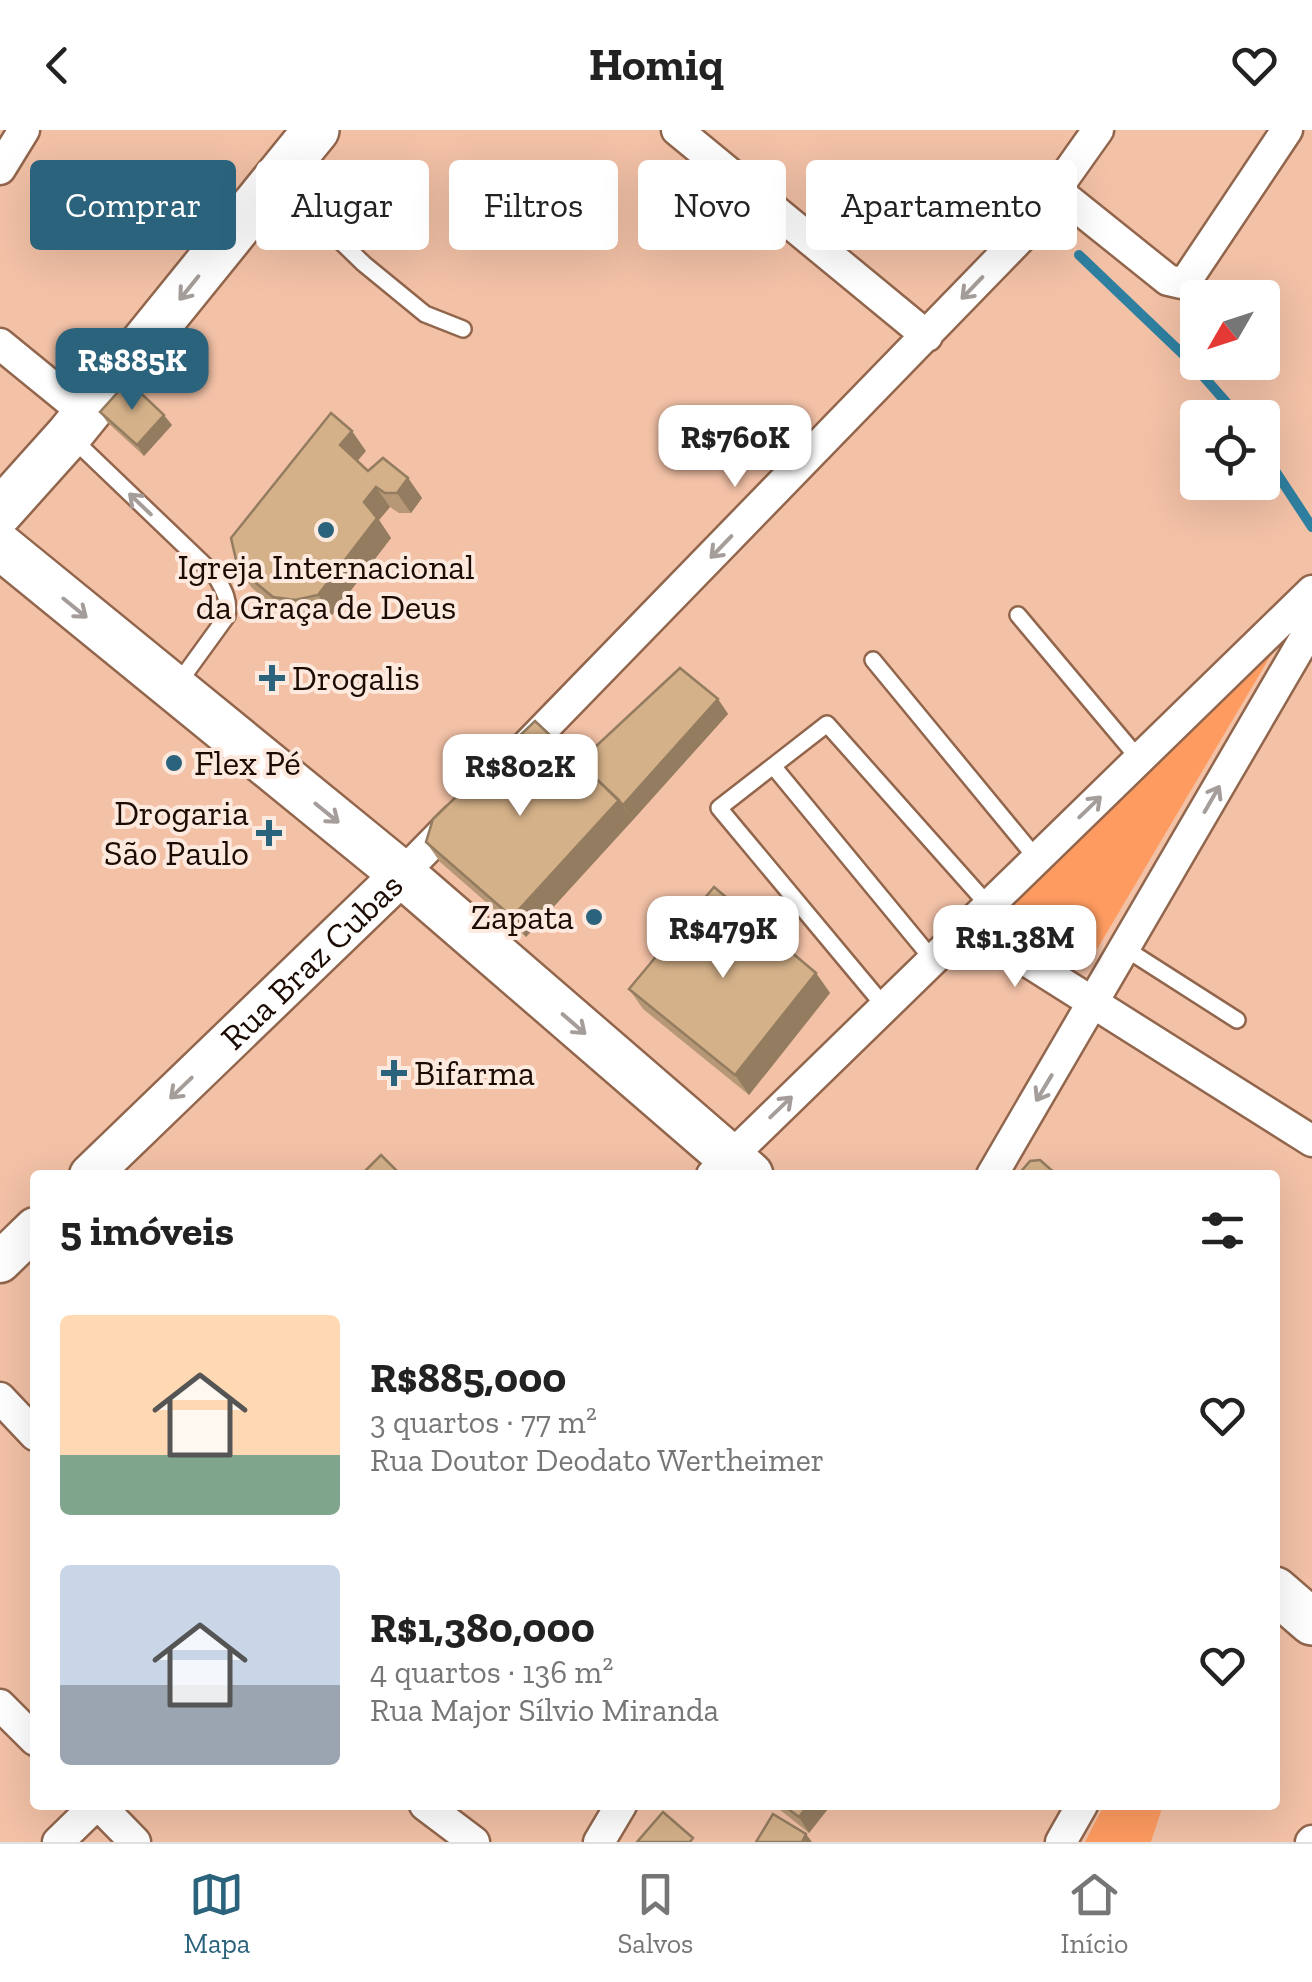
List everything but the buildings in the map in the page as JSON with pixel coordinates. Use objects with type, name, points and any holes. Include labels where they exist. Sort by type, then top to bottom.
[{"type":"main road","points":[[292,160],[316,130]]},
{"type":"main road","points":[[0,512],[78,425],[256,204]]},
{"type":"main road","points":[[0,546],[402,874],[730,1169]]},
{"type":"main road","name":"Rua Braz Cubas","points":[[95,1170],[402,874]]},
{"type":"main road","points":[[0,1262],[30,1233]]},
{"type":"main road","points":[[1280,1594],[1312,1622]]},
{"type":"street","points":[[0,169],[24,130]]},
{"type":"street","points":[[678,130],[927,336]]},
{"type":"street","points":[[1077,161],[1098,130]]},
{"type":"street","points":[[1077,207],[1168,280],[1181,283],[1287,130]]},
{"type":"street","points":[[498,775],[1008,250]]},
{"type":"street","points":[[0,344],[78,425]]},
{"type":"street","points":[[730,1169],[885,1007],[1312,591]]},
{"type":"street","points":[[995,1170],[1312,626]]},
{"type":"street","name":"Rua Braz Cubas","points":[[402,874],[471,803]]},
{"type":"street","points":[[979,915],[1093,1004],[1312,1141]]},
{"type":"street","points":[[0,1398],[30,1430]]},
{"type":"street","points":[[0,1705],[30,1735]]},
{"type":"street","points":[[58,1842],[93,1810]]},
{"type":"street","points":[[103,1810],[134,1842]]},
{"type":"street","points":[[432,1810],[474,1842]]},
{"type":"street","points":[[599,1842],[618,1810]]},
{"type":"street","points":[[1061,1842],[1079,1810]]},
{"type":"lane","points":[[350,250],[425,314],[463,329]]},
{"type":"lane","points":[[78,425],[215,575],[229,603],[227,616],[174,688]]},
{"type":"lane","points":[[1018,616],[1139,759]]},
{"type":"lane","points":[[874,660],[1037,859]]},
{"type":"lane","points":[[885,1007],[719,808],[827,724],[979,915]]},
{"type":"lane","points":[[773,766],[934,960]]},
{"type":"lane","points":[[1126,949],[1237,1020]]},
{"type":"shaded area","points":[[1294,616],[1090,961],[1074,969],[998,914]]},
{"type":"shaded area","points":[[1101,1810],[1161,1810],[1151,1842],[1085,1842]]},
{"type":"waterway","points":[[1079,255],[1189,360],[1224,400]]},
{"type":"waterway","points":[[1280,478],[1312,527]]},
{"type":"place","name":"Igreja Internacional da Graça de Deus","points":[[326,530]]},
{"type":"place","name":"Drogalis","points":[[272,678]]},
{"type":"place","name":"Flex Pé","points":[[174,763]]},
{"type":"place","name":"Drogaria São Paulo","points":[[269,833]]},
{"type":"place","name":"Zapata","points":[[594,917]]},
{"type":"place","name":"Bifarma","points":[[394,1073]]}]
